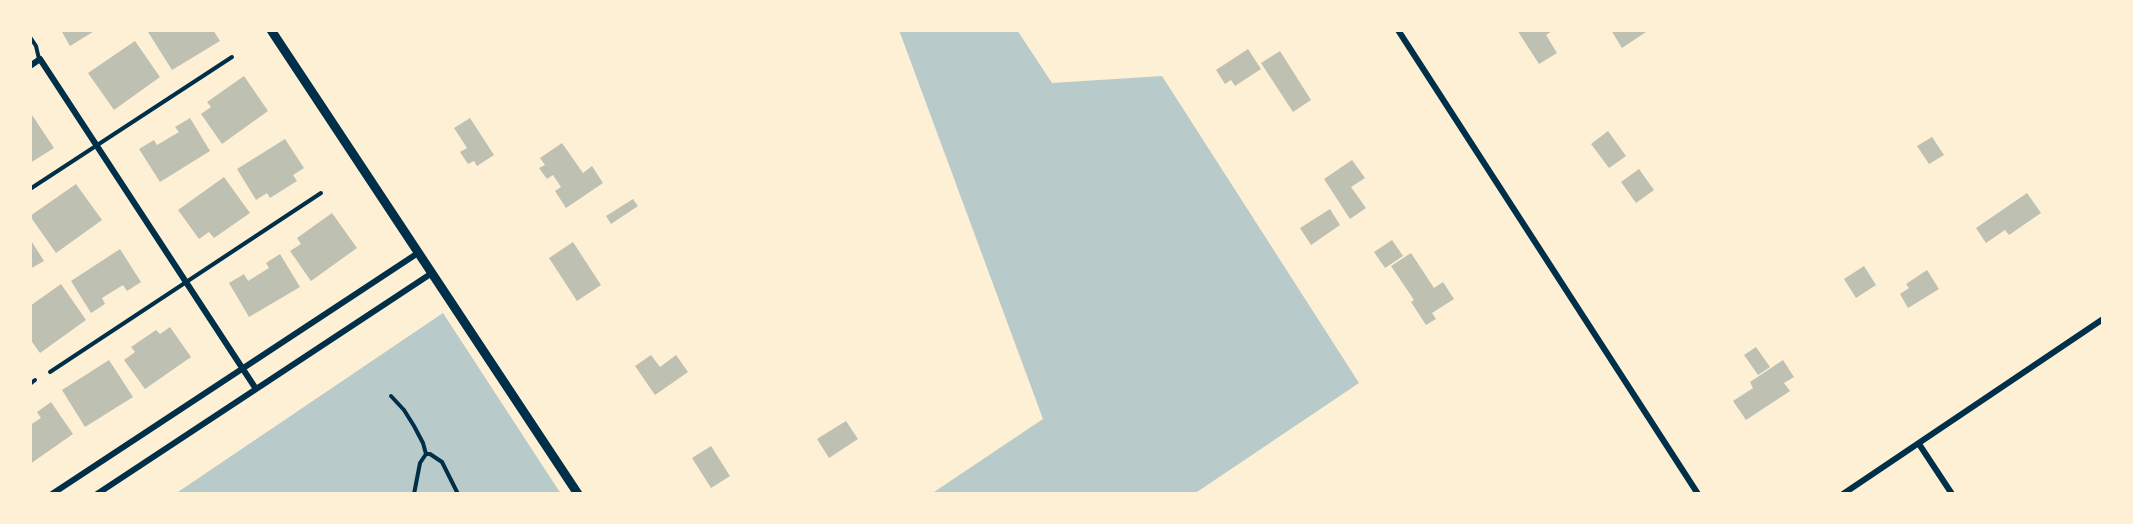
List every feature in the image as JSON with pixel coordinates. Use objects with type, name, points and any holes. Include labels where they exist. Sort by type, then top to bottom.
[{"type":"street","points":[[271,30],[578,494]]},
{"type":"street","points":[[1398,30],[1698,494]]},
{"type":"street","points":[[30,66],[40,59],[95,147],[256,389]]},
{"type":"street","points":[[52,494],[418,253]]},
{"type":"street","points":[[97,494],[432,273]]},
{"type":"street","points":[[1843,494],[2103,319]]},
{"type":"street","points":[[1919,444],[1952,494]]},
{"type":"lane","points":[[30,37],[40,59]]},
{"type":"lane","points":[[30,189],[231,57]]},
{"type":"lane","points":[[50,372],[321,193]]},
{"type":"lane","points":[[30,384],[35,380]]},
{"type":"lane","points":[[391,396],[404,410],[423,443],[426,454],[420,463],[414,494]]},
{"type":"lane","points":[[426,454],[442,462],[458,494]]},
{"type":"shaded area","points":[[899,30],[1017,30],[1052,83],[1162,76],[1359,383],[1194,494],[931,494],[1043,419]]},
{"type":"shaded area","points":[[443,313],[561,494],[175,494]]},
{"type":"building","points":[[61,30],[96,30],[70,46]]},
{"type":"building","points":[[151,30],[213,30],[220,41],[172,70],[148,32]]},
{"type":"building","points":[[1517,30],[1554,30],[1546,35],[1557,53],[1539,64]]},
{"type":"building","points":[[1611,30],[1649,30],[1622,48]]},
{"type":"building","points":[[135,41],[160,77],[114,110],[88,73]]},
{"type":"building","points":[[1248,49],[1261,69],[1235,86],[1231,80],[1225,84],[1216,70]]},
{"type":"building","points":[[1280,51],[1311,100],[1293,112],[1261,63]]},
{"type":"building","points":[[244,76],[268,111],[222,144],[201,114],[211,107],[207,102]]},
{"type":"building","points":[[30,112],[54,148],[30,163]]},
{"type":"building","points":[[190,118],[210,151],[160,182],[139,149],[154,140],[157,145],[179,132],[175,127]]},
{"type":"building","points":[[470,118],[494,155],[477,166],[474,161],[468,164],[460,152],[467,148],[454,128]]},
{"type":"building","points":[[1608,131],[1626,156],[1609,168],[1591,144]]},
{"type":"building","points":[[1932,137],[1944,155],[1929,164],[1917,146]]},
{"type":"building","points":[[285,139],[304,168],[293,175],[297,181],[270,198],[267,193],[256,200],[237,169]]},
{"type":"building","points":[[562,143],[583,173],[592,166],[603,183],[566,208],[555,191],[561,187],[553,175],[547,179],[539,168],[545,165],[540,158]]},
{"type":"building","points":[[1352,160],[1365,178],[1351,187],[1366,208],[1350,219],[1324,179]]},
{"type":"building","points":[[1639,169],[1654,190],[1636,203],[1621,182]]},
{"type":"building","points":[[224,177],[250,213],[214,238],[209,232],[199,239],[178,210]]},
{"type":"building","points":[[76,184],[102,220],[56,253],[30,216]]},
{"type":"building","points":[[2027,193],[2041,213],[2009,235],[2005,230],[1986,243],[1976,228]]},
{"type":"building","points":[[633,199],[638,206],[611,224],[606,216]]},
{"type":"building","points":[[1330,209],[1340,225],[1311,245],[1300,228]]},
{"type":"building","points":[[332,213],[357,248],[311,281],[290,251],[301,244],[297,238]]},
{"type":"building","points":[[30,239],[44,261],[30,269]]},
{"type":"building","points":[[1392,240],[1403,256],[1385,268],[1374,252]]},
{"type":"building","points":[[573,242],[601,285],[577,301],[549,258]]},
{"type":"building","points":[[120,249],[141,282],[127,291],[123,285],[102,298],[105,304],[91,313],[71,281]]},
{"type":"building","points":[[1411,253],[1434,288],[1443,282],[1454,299],[1432,313],[1436,319],[1426,325],[1411,302],[1414,300],[1391,266]]},
{"type":"building","points":[[280,254],[300,287],[249,317],[229,283],[244,274],[248,281],[269,268],[266,263]]},
{"type":"building","points":[[1864,266],[1876,285],[1856,298],[1844,279]]},
{"type":"building","points":[[1927,270],[1939,289],[1908,308],[1900,294],[1909,288],[1906,284]]},
{"type":"building","points":[[61,284],[86,320],[40,353],[30,339],[30,306]]},
{"type":"building","points":[[170,327],[191,357],[145,389],[124,360],[135,352],[131,347],[156,330],[160,334]]},
{"type":"building","points":[[1756,347],[1770,367],[1758,375],[1744,355]]},
{"type":"building","points":[[651,355],[660,367],[676,355],[688,372],[655,395],[635,366]]},
{"type":"building","points":[[109,360],[133,397],[85,427],[62,390]]},
{"type":"building","points":[[1783,360],[1794,377],[1784,383],[1790,391],[1746,420],[1733,401],[1753,388],[1750,382]]},
{"type":"building","points":[[51,402],[73,434],[30,464],[30,425],[41,418],[37,412]]},
{"type":"building","points":[[846,421],[858,439],[829,458],[817,439]]},
{"type":"building","points":[[711,446],[730,476],[711,488],[692,458]]}]
